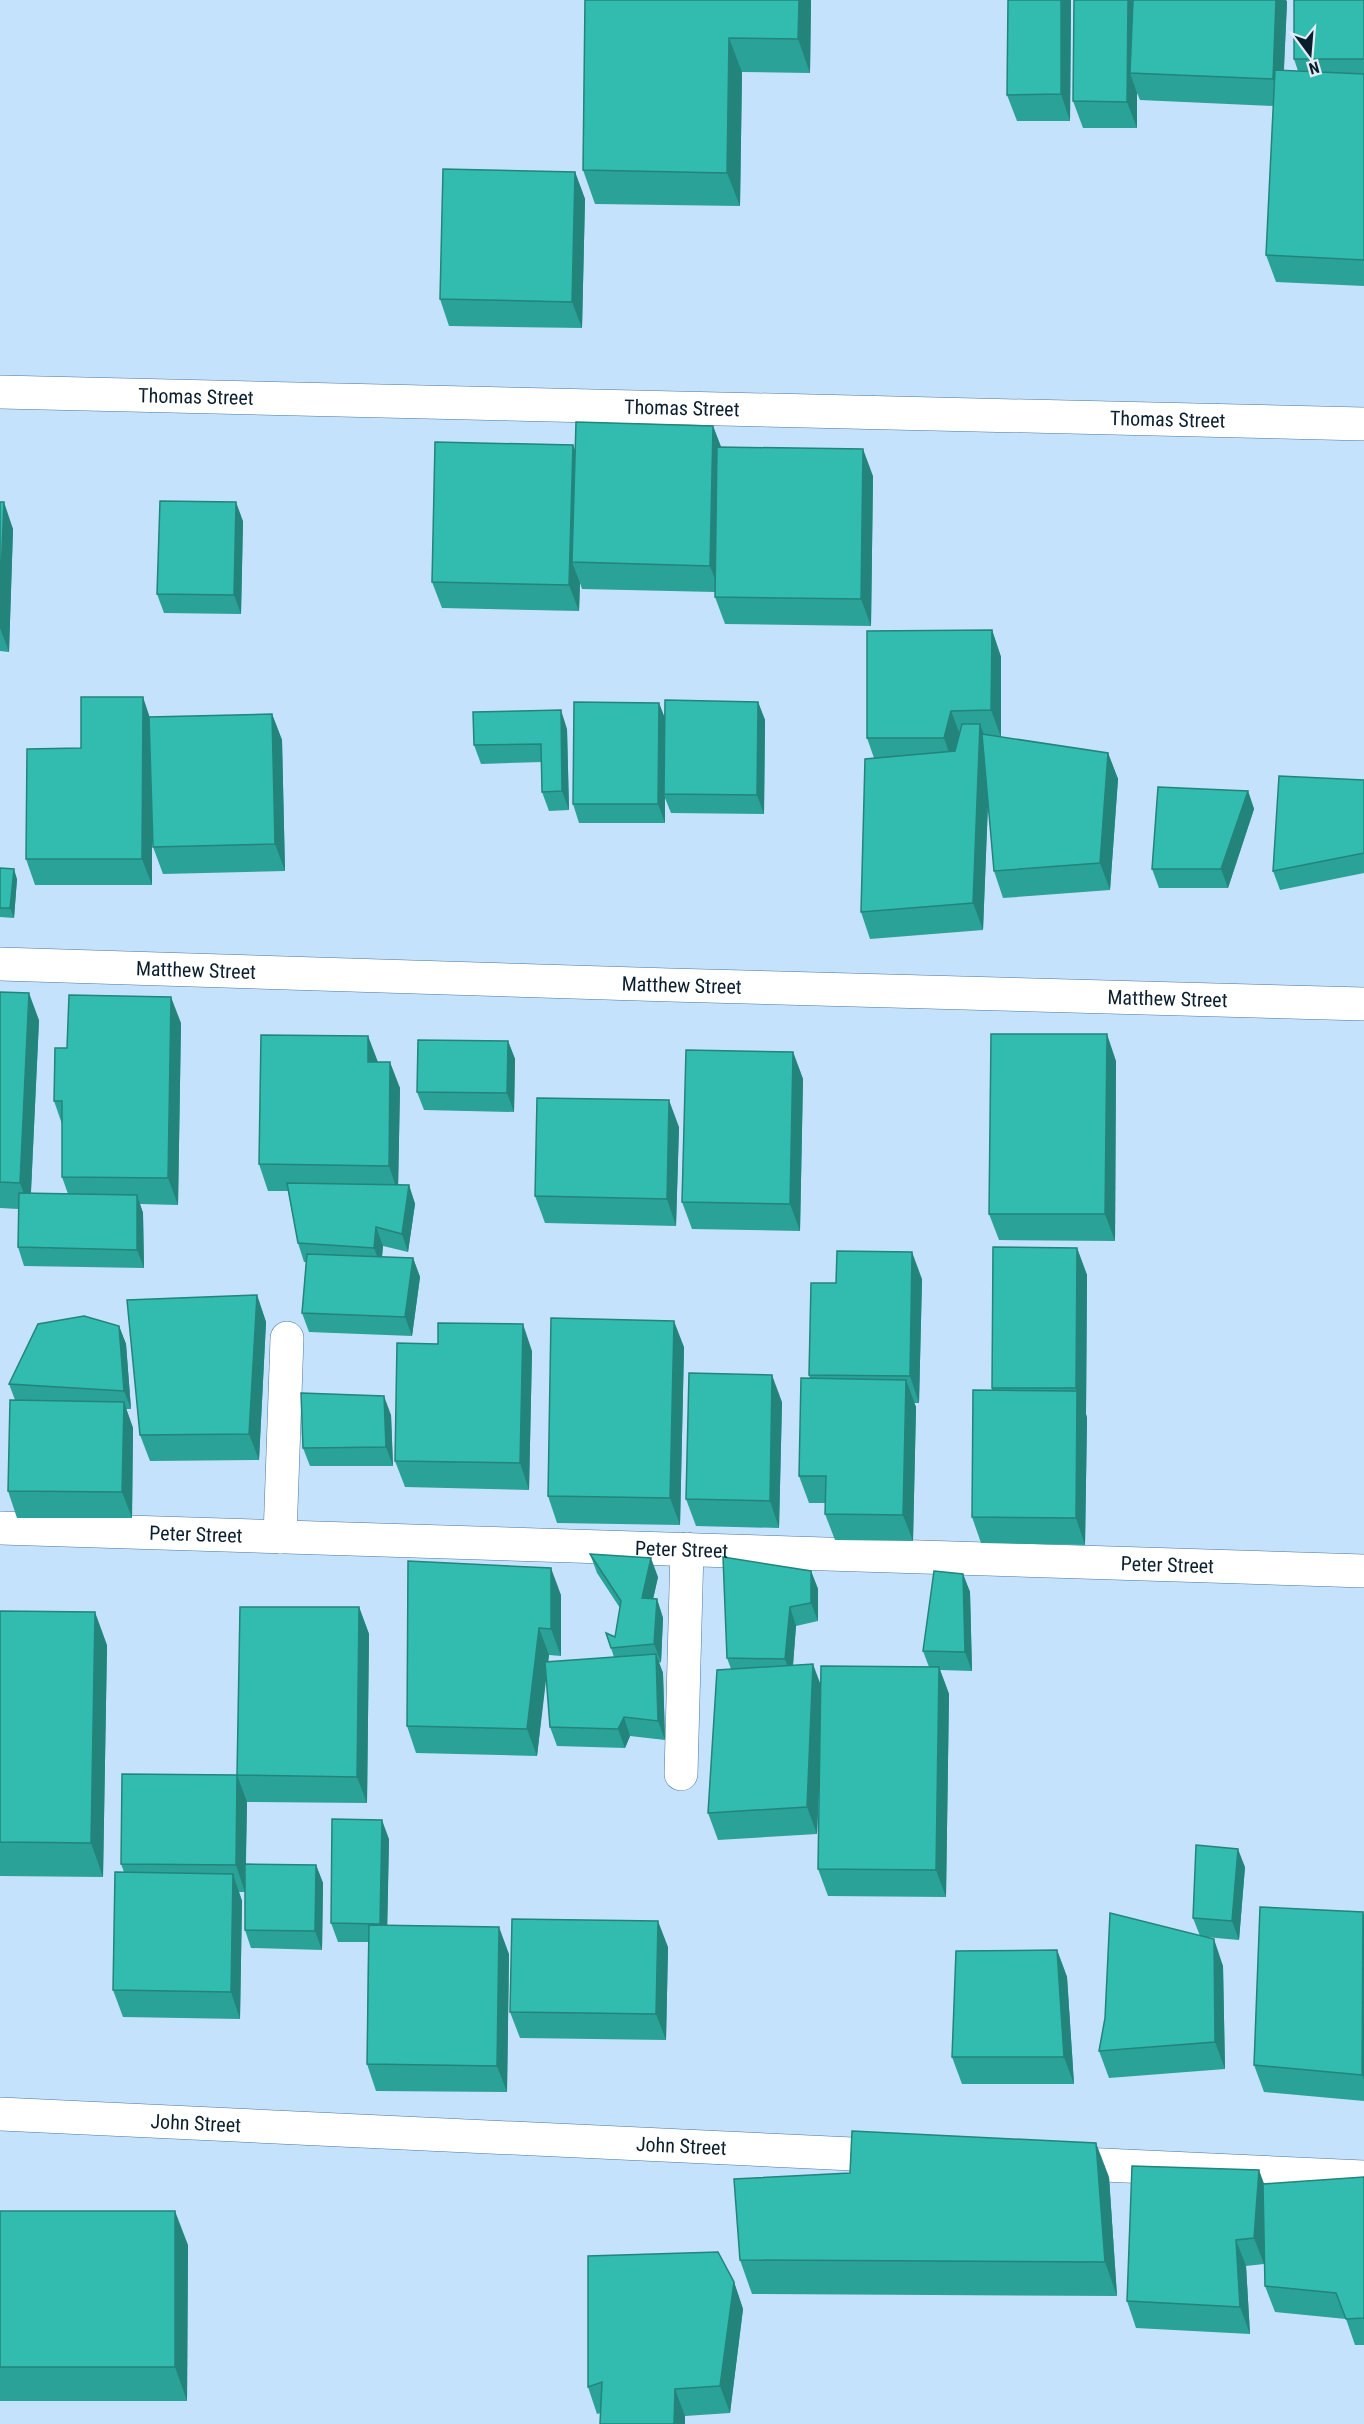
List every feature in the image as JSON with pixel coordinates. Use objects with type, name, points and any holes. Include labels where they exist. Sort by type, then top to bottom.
[{"type":"street","name":"Thomas Street","points":[[0,392],[1364,424]]},
{"type":"street","name":"Matthew Street","points":[[0,964],[682,986],[1364,1004]]},
{"type":"street","points":[[280,1537],[287,1338]]},
{"type":"street","name":"Peter Street","points":[[0,1528],[1364,1571]]},
{"type":"street","points":[[681,1774],[687,1549]]},
{"type":"street","name":"John Street","points":[[0,2114],[921,2157]]},
{"type":"street","points":[[1029,2162],[1364,2177]]},
{"type":"building","points":[[585,0],[799,0],[798,39],[729,38],[727,173],[583,170]]},
{"type":"building","points":[[1008,0],[1061,0],[1061,94],[1007,95]]},
{"type":"building","points":[[1074,0],[1128,0],[1127,102],[1073,101]]},
{"type":"building","points":[[1133,0],[1276,0],[1273,79],[1130,73]]},
{"type":"building","points":[[1294,0],[1364,0],[1364,59],[1294,59]]},
{"type":"building","points":[[1275,70],[1364,74],[1364,260],[1266,255]]},
{"type":"building","points":[[443,169],[575,172],[572,302],[440,299]]},
{"type":"building","points":[[576,422],[713,426],[710,566],[572,562]]},
{"type":"building","points":[[435,442],[573,445],[569,585],[432,582]]},
{"type":"building","points":[[717,447],[863,449],[861,599],[715,597]]},
{"type":"building","points":[[160,501],[236,502],[234,595],[157,594]]},
{"type":"building","points":[[0,502],[4,502],[0,599]]},
{"type":"building","points":[[992,630],[991,710],[951,711],[944,738],[867,738],[867,631]]},
{"type":"building","points":[[81,697],[143,697],[142,859],[26,859],[27,749],[81,748]]},
{"type":"building","points":[[665,700],[758,702],[757,795],[664,794]]},
{"type":"building","points":[[574,702],[659,703],[658,804],[573,804]]},
{"type":"building","points":[[561,710],[562,791],[542,792],[541,744],[474,745],[473,712]]},
{"type":"building","points":[[272,714],[275,844],[153,847],[149,717]]},
{"type":"building","points":[[962,724],[980,724],[973,903],[861,912],[865,759],[955,751]]},
{"type":"building","points":[[982,734],[1108,753],[1100,863],[994,871]]},
{"type":"building","points":[[1279,776],[1364,780],[1364,853],[1273,871]]},
{"type":"building","points":[[1158,787],[1248,791],[1221,869],[1152,869]]},
{"type":"building","points":[[0,868],[14,869],[10,908],[0,908]]},
{"type":"building","points":[[0,992],[29,993],[20,1183],[0,1182]]},
{"type":"building","points":[[69,995],[171,997],[168,1178],[62,1177],[62,1101],[54,1101],[55,1048],[67,1048]]},
{"type":"building","points":[[991,1034],[1107,1034],[1105,1214],[989,1214]]},
{"type":"building","points":[[261,1035],[368,1036],[368,1062],[390,1062],[389,1166],[259,1164]]},
{"type":"building","points":[[418,1040],[508,1041],[507,1093],[417,1092]]},
{"type":"building","points":[[686,1050],[793,1052],[790,1204],[682,1202]]},
{"type":"building","points":[[537,1098],[669,1100],[667,1199],[535,1196]]},
{"type":"building","points":[[287,1183],[409,1185],[402,1234],[376,1227],[374,1248],[298,1243]]},
{"type":"building","points":[[19,1193],[137,1195],[137,1250],[18,1247]]},
{"type":"building","points":[[993,1247],[1077,1248],[1076,1388],[992,1388]]},
{"type":"building","points":[[837,1251],[912,1252],[910,1376],[809,1375],[811,1283],[836,1283]]},
{"type":"building","points":[[307,1254],[413,1258],[405,1317],[302,1313]]},
{"type":"building","points":[[257,1295],[249,1434],[140,1435],[127,1300]]},
{"type":"building","points":[[84,1316],[119,1326],[124,1391],[9,1384],[38,1324]]},
{"type":"building","points":[[551,1318],[674,1321],[670,1498],[548,1496]]},
{"type":"building","points":[[438,1323],[523,1324],[520,1463],[395,1461],[397,1343],[438,1344]]},
{"type":"building","points":[[689,1373],[772,1375],[770,1501],[686,1499]]},
{"type":"building","points":[[801,1378],[906,1380],[903,1515],[825,1514],[826,1476],[799,1476]]},
{"type":"building","points":[[973,1390],[1077,1391],[1076,1518],[972,1517]]},
{"type":"building","points":[[301,1393],[384,1396],[386,1447],[303,1448]]},
{"type":"building","points":[[10,1400],[124,1402],[122,1492],[8,1491]]},
{"type":"building","points":[[590,1554],[651,1558],[642,1598],[657,1599],[654,1644],[611,1648],[606,1633],[615,1637],[621,1601]]},
{"type":"building","points":[[723,1557],[811,1571],[811,1603],[790,1607],[785,1659],[727,1658]]},
{"type":"building","points":[[408,1561],[551,1568],[551,1629],[539,1628],[527,1729],[407,1726]]},
{"type":"building","points":[[934,1571],[963,1574],[965,1652],[923,1651]]},
{"type":"building","points":[[240,1607],[359,1607],[357,1777],[237,1775]]},
{"type":"building","points":[[0,1611],[95,1612],[91,1843],[0,1842]]},
{"type":"building","points":[[656,1654],[658,1721],[624,1717],[618,1729],[550,1727],[545,1662]]},
{"type":"building","points":[[813,1664],[807,1807],[708,1813],[717,1670]]},
{"type":"building","points":[[821,1666],[939,1667],[936,1870],[818,1869]]},
{"type":"building","points":[[122,1774],[237,1775],[236,1865],[121,1864]]},
{"type":"building","points":[[332,1819],[382,1820],[380,1924],[331,1923]]},
{"type":"building","points":[[1196,1845],[1238,1849],[1232,1921],[1193,1918]]},
{"type":"building","points":[[245,1864],[316,1865],[315,1931],[245,1930]]},
{"type":"building","points":[[115,1872],[233,1874],[231,1992],[113,1990]]},
{"type":"building","points":[[1260,1907],[1363,1912],[1362,2075],[1254,2065]]},
{"type":"building","points":[[1110,1913],[1214,1939],[1215,2042],[1099,2051],[1105,2018]]},
{"type":"building","points":[[512,1919],[658,1921],[656,2014],[510,2012]]},
{"type":"building","points":[[369,1925],[499,1927],[497,2066],[367,2064]]},
{"type":"building","points":[[1057,1950],[1064,2057],[952,2057],[956,1951]]},
{"type":"building","points":[[852,2131],[1096,2143],[1105,2262],[740,2260],[734,2179],[850,2173]]},
{"type":"building","points":[[1132,2166],[1259,2170],[1254,2238],[1236,2240],[1240,2307],[1127,2301]]},
{"type":"building","points":[[1364,2177],[1364,2318],[1346,2319],[1336,2293],[1265,2286],[1263,2184]]},
{"type":"building","points":[[0,2211],[175,2211],[175,2367],[0,2367]]},
{"type":"building","points":[[718,2252],[734,2282],[720,2386],[675,2389],[674,2424],[600,2424],[602,2382],[588,2387],[588,2256]]}]
